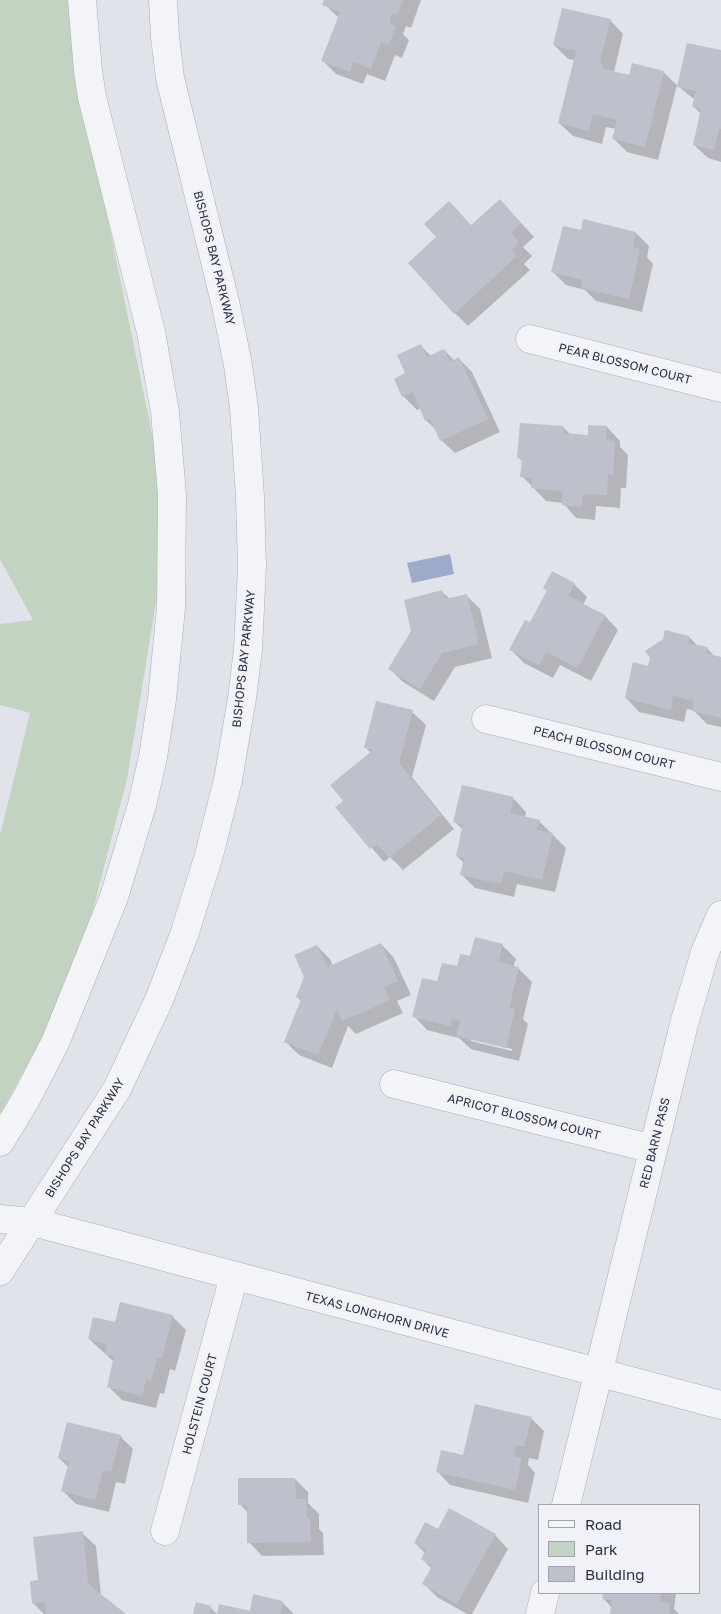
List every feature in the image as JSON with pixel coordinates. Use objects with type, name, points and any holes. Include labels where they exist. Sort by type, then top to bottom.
[{"type":"street","points":[[0,1142],[50,1052],[114,897],[144,798],[153,757],[162,699],[171,608],[172,495],[165,412],[151,332],[92,97],[82,0]]},
{"type":"street","name":"BISHOPS BAY PARKWAY","points":[[0,1271],[117,1090],[142,1038],[172,966],[207,864],[228,780],[238,726],[248,650],[251,536],[241,385],[222,288],[174,99],[167,55],[163,0]]},
{"type":"street","name":"PEAR BLOSSOM COURT","points":[[530,339],[721,388]]},
{"type":"street","name":"PEACH BLOSSOM COURT","points":[[486,719],[721,778]]},
{"type":"street","name":"RED BARN PASS","points":[[566,1504],[684,1024],[705,952],[721,915]]},
{"type":"street","name":"APRICOT BLOSSOM COURT","points":[[394,1084],[653,1149]]},
{"type":"street","name":"TEXAS LONGHORN DRIVE","points":[[0,1219],[33,1222],[598,1374],[721,1405]]},
{"type":"street","name":"HOLSTEIN COURT","points":[[165,1531],[234,1276]]},
{"type":"street","points":[[540,1614],[545,1594]]},
{"type":"green space","points":[[0,0],[76,0],[81,89],[157,458],[158,517],[157,596],[127,779],[92,913],[45,1031],[0,1115],[0,835],[30,713],[0,705],[0,624],[33,620],[0,559]]},
{"type":"water","points":[[450,554],[454,574],[412,583],[407,563]]},
{"type":"building","points":[[324,0],[403,0],[397,15],[392,13],[389,23],[396,26],[389,45],[381,42],[371,69],[353,62],[350,72],[321,61],[340,12],[322,5]]},
{"type":"building","points":[[562,8],[611,19],[600,61],[604,69],[629,75],[632,63],[664,71],[645,147],[612,139],[617,120],[593,114],[589,131],[558,123],[576,51],[553,45]]},
{"type":"building","points":[[687,43],[721,50],[721,129],[719,128],[714,150],[693,145],[701,109],[692,107],[696,91],[677,87]]},
{"type":"building","points":[[500,199],[521,223],[511,233],[519,242],[512,250],[517,256],[454,314],[408,263],[436,237],[424,224],[449,201],[471,225]]},
{"type":"building","points":[[583,219],[636,232],[633,247],[640,249],[629,299],[581,288],[582,280],[551,272],[563,226],[581,230]]},
{"type":"building","points":[[421,344],[427,357],[444,349],[450,362],[459,357],[488,419],[440,441],[430,419],[425,421],[413,392],[402,397],[394,379],[405,373],[397,355]]},
{"type":"building","points":[[520,423],[564,426],[563,433],[588,435],[588,425],[607,426],[606,440],[615,441],[613,475],[608,475],[607,495],[583,494],[582,507],[562,505],[562,491],[531,488],[532,478],[520,477],[522,459],[517,458]]},
{"type":"building","points":[[552,571],[575,583],[568,596],[605,615],[578,668],[546,652],[539,665],[509,650],[525,620],[530,622],[547,590],[543,588]]},
{"type":"building","points":[[442,590],[445,599],[467,594],[479,644],[442,653],[420,689],[388,669],[411,631],[404,600]]},
{"type":"building","points":[[665,630],[689,636],[688,643],[708,647],[706,653],[721,657],[721,718],[692,711],[694,701],[673,696],[671,710],[625,698],[633,662],[648,666],[650,658],[645,651],[663,639]]},
{"type":"building","points":[[376,701],[413,710],[399,763],[441,815],[389,858],[377,844],[370,849],[335,807],[343,801],[330,785],[373,750],[364,748]]},
{"type":"building","points":[[462,785],[514,797],[510,813],[540,820],[537,830],[553,833],[542,880],[504,871],[501,884],[460,875],[464,858],[456,856],[463,824],[453,822]]},
{"type":"building","points":[[475,937],[503,944],[498,962],[519,967],[509,1008],[515,1009],[506,1048],[456,1036],[460,1021],[452,1019],[450,1026],[412,1017],[422,978],[437,981],[442,963],[457,966],[460,954],[470,956]]},
{"type":"building","points":[[381,943],[398,981],[384,987],[390,1000],[342,1021],[337,1009],[318,1055],[284,1042],[301,999],[296,997],[304,977],[294,955],[317,945],[327,967]]},
{"type":"building","points":[[120,1302],[173,1315],[162,1358],[157,1357],[151,1381],[146,1380],[142,1396],[107,1387],[114,1356],[105,1354],[107,1344],[88,1339],[93,1317],[115,1322]]},
{"type":"building","points":[[475,1404],[532,1417],[524,1447],[516,1445],[514,1456],[522,1458],[515,1490],[436,1472],[441,1450],[463,1455]]},
{"type":"building","points":[[67,1422],[121,1435],[111,1472],[103,1470],[95,1500],[61,1491],[69,1461],[58,1458]]},
{"type":"building","points":[[238,1478],[295,1478],[296,1499],[306,1499],[307,1518],[310,1518],[311,1542],[247,1543],[247,1505],[238,1505]]},
{"type":"building","points":[[449,1508],[496,1534],[457,1604],[422,1584],[432,1566],[421,1559],[426,1550],[414,1543],[425,1522],[438,1529]]},
{"type":"building","points":[[83,1531],[88,1584],[126,1614],[46,1614],[45,1602],[32,1604],[30,1581],[38,1580],[33,1537]]},
{"type":"building","points":[[253,1594],[283,1601],[280,1614],[217,1614],[219,1604],[250,1611]]},
{"type":"building","points":[[603,1594],[661,1594],[660,1602],[670,1604],[669,1614],[610,1614],[612,1600],[602,1599]]},
{"type":"building","points":[[196,1602],[211,1606],[209,1614],[193,1614]]}]
